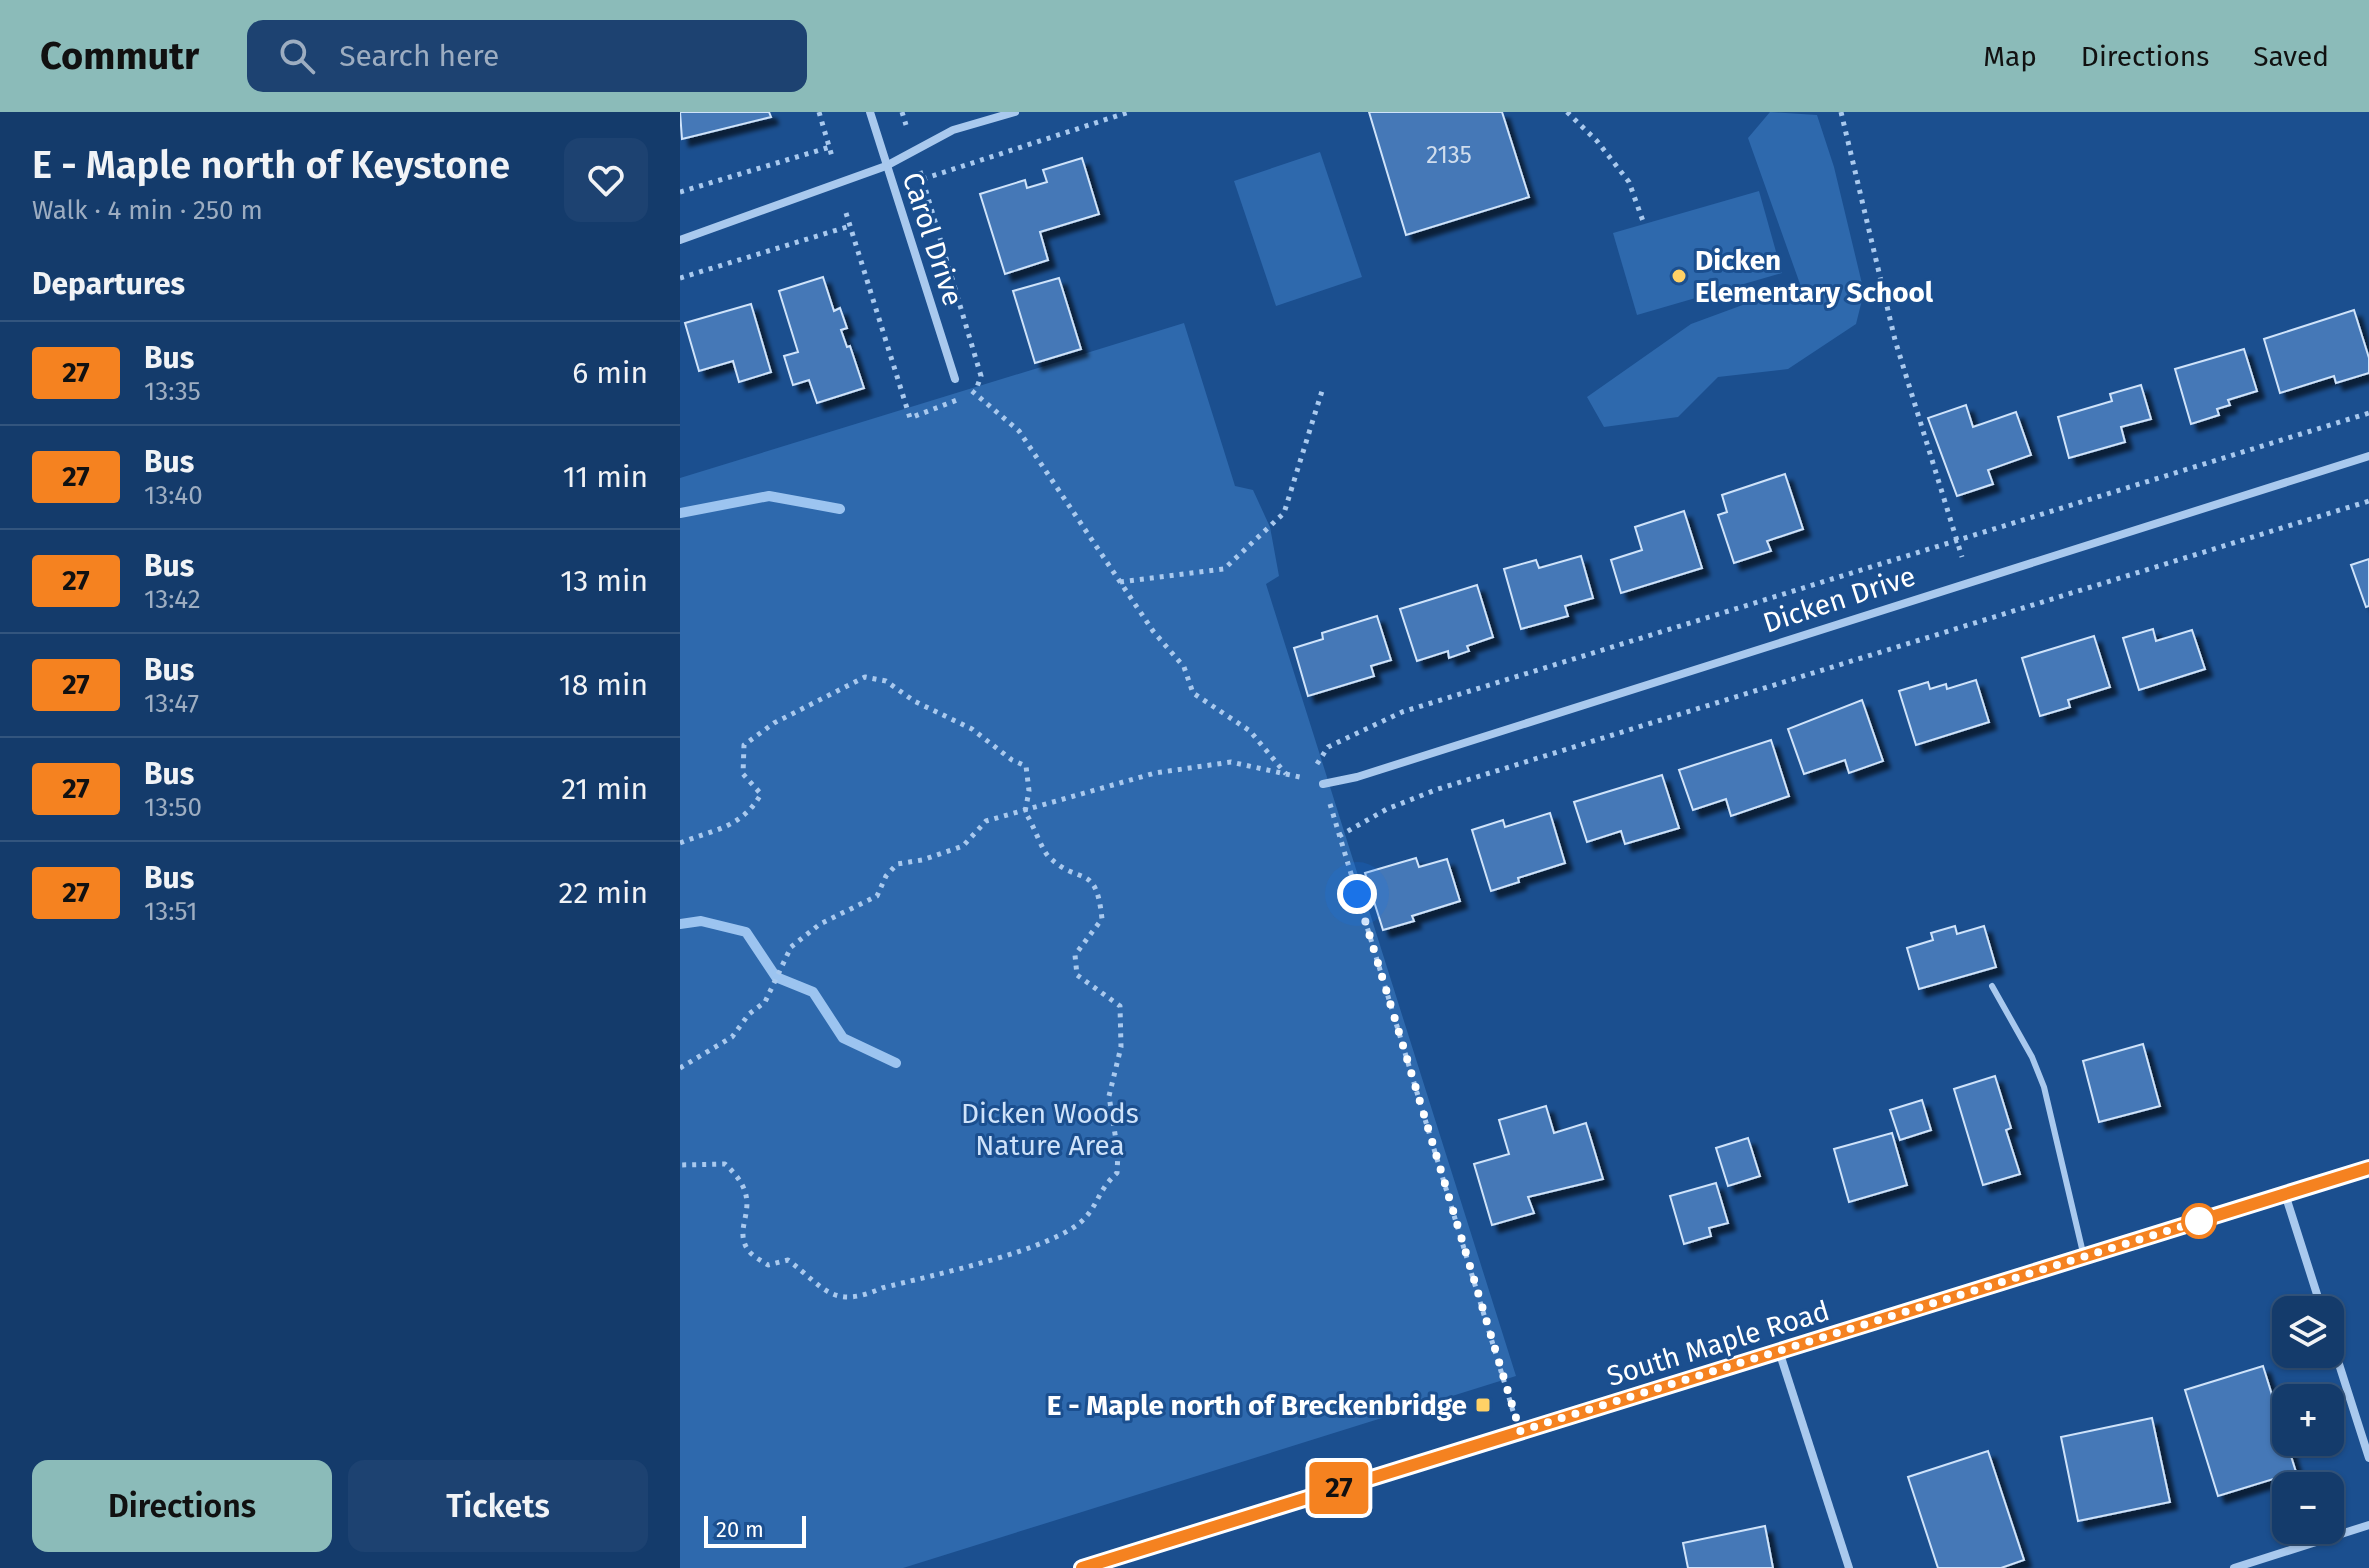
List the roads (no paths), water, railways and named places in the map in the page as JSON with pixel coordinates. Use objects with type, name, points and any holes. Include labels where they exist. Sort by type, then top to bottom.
[{"type":"street","name":"Carol Drive","points":[[870,112],[955,379]]},
{"type":"street","points":[[680,240],[886,166],[953,130],[1015,112]]},
{"type":"street","name":"Dicken Drive","points":[[1323,784],[1357,777],[2369,456]]},
{"type":"street","name":"South Maple Road","points":[[1082,1568],[2369,1168]]},
{"type":"street","points":[[2285,1194],[2318,1296]]},
{"type":"street","points":[[1779,1351],[1849,1568]]},
{"type":"street","points":[[2340,1368],[2369,1458]]},
{"type":"street","points":[[2234,1568],[2369,1525]]},
{"type":"lane","points":[[1992,986],[2032,1057],[2044,1087],[2084,1257]]},
{"type":"waterway","points":[[680,513],[769,496],[840,509]]},
{"type":"waterway","points":[[680,924],[701,921],[746,932],[776,977],[813,992],[843,1038],[896,1063]]},
{"type":"place","name":"Dicken Elementary School","points":[[1679,276]]},
{"type":"place","name":"E - Maple north of Breckenbridge","points":[[1483,1405]]},
{"type":"park label","name":"Dicken Woods Nature Area","points":[[1050,1129]]}]
